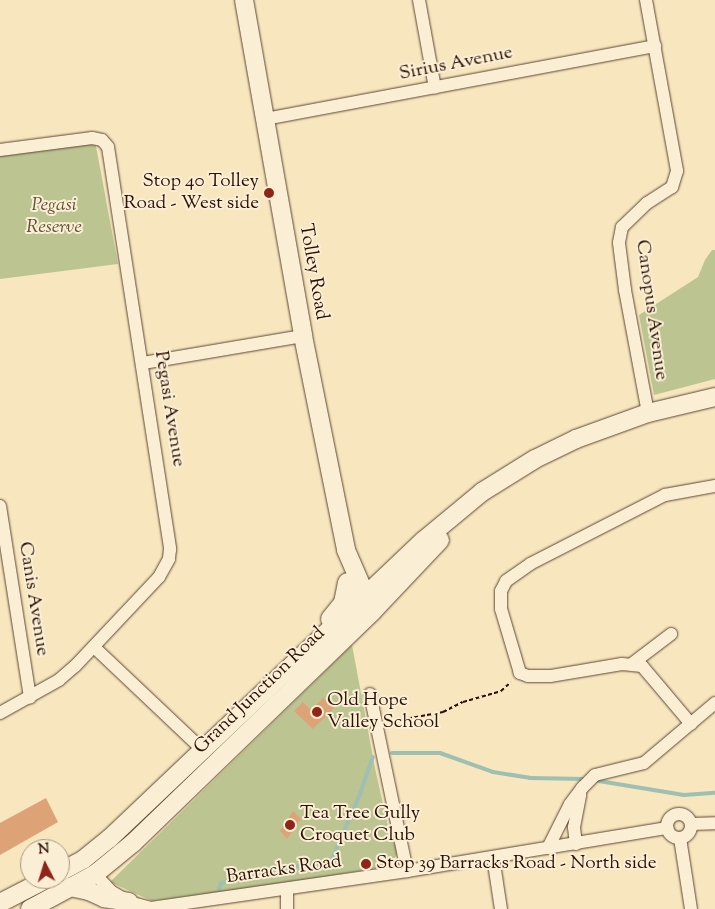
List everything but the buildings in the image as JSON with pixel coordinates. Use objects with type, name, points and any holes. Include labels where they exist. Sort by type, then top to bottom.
[{"type":"main road","name":"Tolley Road","points":[[244,0],[303,336],[355,596],[367,605]]},
{"type":"main road","name":"Grand Junction Road","points":[[70,887],[95,874],[133,843],[272,684],[367,605],[389,574],[460,508],[535,459],[576,438],[648,413],[715,397]]},
{"type":"main road","name":"Grand Junction Road","points":[[70,866],[110,838],[210,756],[367,605],[501,480]]},
{"type":"main road","points":[[272,684],[279,670],[340,608],[352,577],[389,574]]},
{"type":"main road","points":[[84,858],[95,874]]},
{"type":"main road","points":[[70,887],[89,891],[104,898],[129,902]]},
{"type":"main road","points":[[0,903],[27,889]]},
{"type":"main road","name":"Grand Junction Road","points":[[33,908],[66,889]]},
{"type":"street","points":[[419,0],[435,88]]},
{"type":"street","name":"Canopus Avenue","points":[[646,0],[677,171],[672,187],[647,204],[622,226],[619,243],[625,290],[648,413]]},
{"type":"street","name":"Sirius Avenue","points":[[265,119],[655,46]]},
{"type":"street","name":"Pegasi Avenue","points":[[0,150],[81,138],[102,140],[108,147],[169,538],[169,559],[159,577],[94,647],[59,680],[0,714]]},
{"type":"street","points":[[143,363],[303,336]]},
{"type":"street","points":[[691,724],[642,666],[633,663],[550,676],[528,676],[520,673],[501,609],[501,591],[506,581],[530,564],[666,494],[715,486]]},
{"type":"street","name":"Canis Avenue","points":[[0,506],[30,698]]},
{"type":"street","points":[[633,663],[671,634]]},
{"type":"street","points":[[94,647],[210,756]]},
{"type":"street","points":[[370,694],[407,871]]},
{"type":"street","points":[[548,848],[570,804],[583,787],[595,776],[644,763],[715,703]]},
{"type":"street","points":[[576,844],[574,827],[583,787]]},
{"type":"street","points":[[677,814],[686,816],[691,824],[690,832],[680,838],[671,836],[667,828],[669,819],[677,814]]},
{"type":"street","points":[[691,824],[715,823]]},
{"type":"street","name":"Barracks Road","points":[[95,874],[112,892],[129,902],[151,908],[493,858],[667,828]]},
{"type":"street","points":[[680,838],[691,909]]},
{"type":"street","points":[[493,858],[501,909]]},
{"type":"street","points":[[287,889],[287,909]]},
{"type":"path","points":[[376,725],[443,712],[463,702],[501,692],[520,673]]},
{"type":"green space","name":"Pegasi Reserve","points":[[95,141],[118,264],[0,279],[0,155]]},
{"type":"green space","points":[[712,250],[715,250],[715,379],[654,395],[639,315],[698,277],[705,260]]},
{"type":"green space","points":[[352,645],[375,768],[391,840],[397,847],[397,854],[392,863],[378,868],[266,886],[152,901],[110,882]]},
{"type":"waterway","points":[[392,753],[440,753],[493,772],[530,778],[586,779]]},
{"type":"waterway","points":[[219,889],[221,883],[332,859],[360,794],[373,757]]},
{"type":"waterway","points":[[593,780],[684,795],[715,793]]},
{"type":"place","name":"Stop 40 Tolley Road - West side","points":[[269,193]]},
{"type":"place","name":"Old Hope Valley School","points":[[317,712]]},
{"type":"place","name":"Tea Tree Gully Croquet Club","points":[[290,825]]},
{"type":"place","name":"Stop 39 Barracks Road - North side","points":[[366,864]]}]
